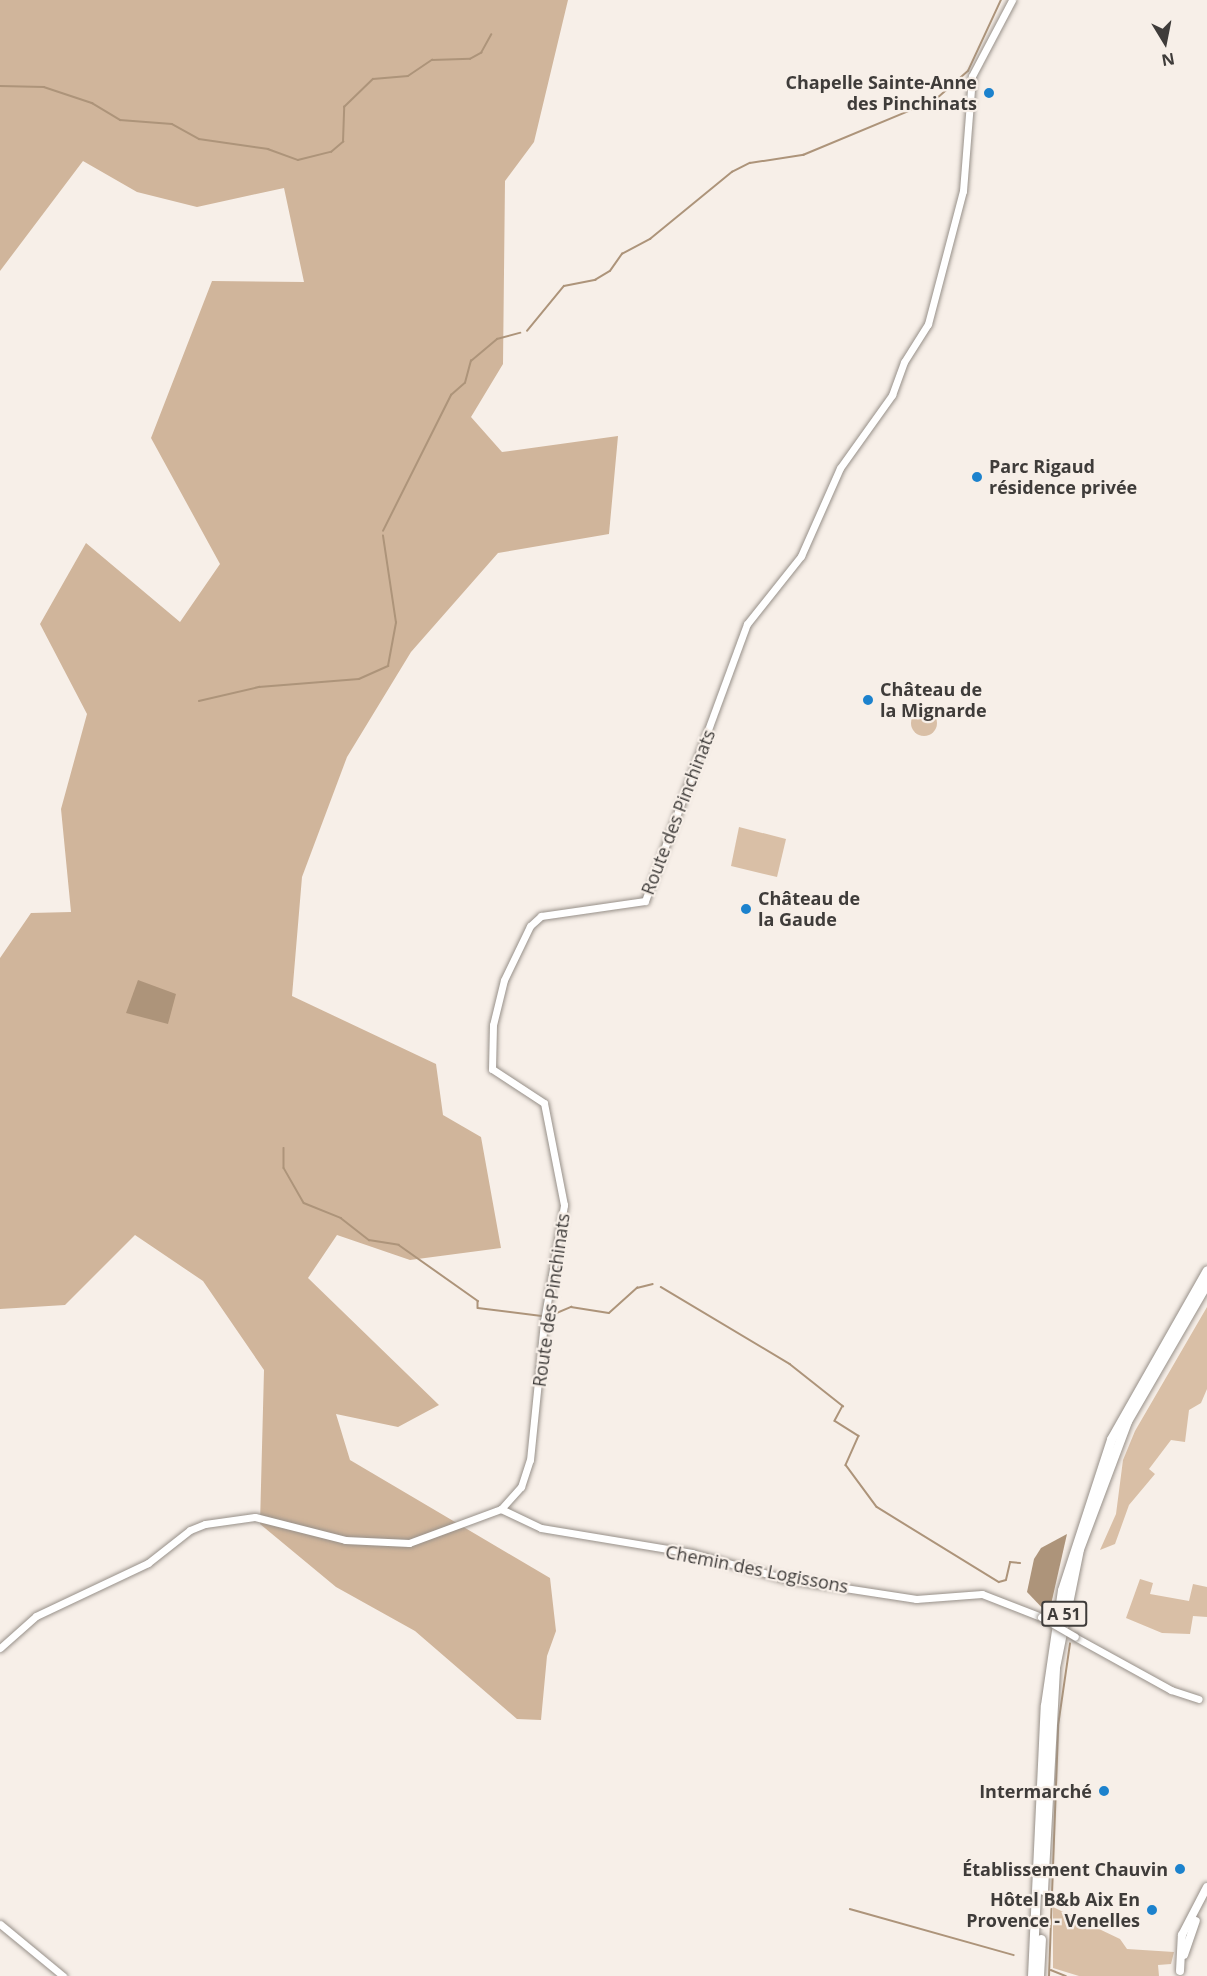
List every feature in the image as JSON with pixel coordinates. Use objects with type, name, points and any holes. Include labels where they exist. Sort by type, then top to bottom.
[{"type":"highway","points":[[1164,1337],[1207,1265]]},
{"type":"highway","name":"A 51","points":[[1032,1976],[1044,1714],[1062,1590],[1096,1475],[1164,1337],[1207,1270]]},
{"type":"highway","name":"A 51","points":[[1040,1976],[1050,1712],[1070,1586],[1090,1513],[1127,1421],[1207,1283]]},
{"type":"main road","points":[[1179,1974],[1187,1937],[1207,1887]]},
{"type":"main road","points":[[1187,1937],[1207,1894]]},
{"type":"street","name":"Route des Pinchinats","points":[[0,1648],[36,1616],[147,1563],[189,1530],[205,1524],[255,1517],[345,1540],[409,1543],[501,1509],[516,1495],[529,1466],[564,1205],[544,1103],[492,1069],[493,1025],[504,980],[530,926],[541,916],[645,901],[747,624],[801,556],[840,468],[892,395],[904,362],[928,324],[963,191],[972,76],[1012,0]]},
{"type":"street","name":"Chemin des Logissons","points":[[501,1509],[542,1528],[692,1553],[802,1582],[916,1599],[982,1594],[1017,1603],[1109,1656]]},
{"type":"street","points":[[1109,1656],[1152,1680],[1199,1699]]},
{"type":"street","points":[[1109,1656],[1170,1694],[1199,1699],[1207,1697]]},
{"type":"street","points":[[0,1924],[63,1976]]},
{"type":"shaded area","points":[[0,0],[568,0],[534,142],[505,181],[503,364],[471,417],[502,452],[618,436],[609,534],[498,553],[411,652],[347,757],[302,877],[292,996],[436,1064],[443,1115],[481,1137],[501,1248],[410,1260],[337,1235],[308,1278],[439,1405],[398,1427],[336,1414],[350,1460],[550,1578],[556,1631],[547,1656],[541,1720],[517,1719],[415,1631],[336,1587],[260,1524],[264,1370],[203,1281],[135,1235],[65,1305],[0,1309],[0,958],[31,913],[71,912],[61,809],[87,714],[40,624],[86,543],[180,622],[220,564],[151,438],[212,281],[304,282],[284,188],[197,207],[137,192],[83,161],[0,271]]},
{"type":"shaded area","points":[[924,710],[933,714],[937,723],[933,732],[924,736],[915,732],[911,723],[915,714]]},
{"type":"shaded area","points":[[739,827],[786,839],[777,877],[731,866]]},
{"type":"shaded area","points":[[138,980],[176,994],[168,1024],[126,1013]]},
{"type":"shaded area","points":[[1207,1307],[1207,1389],[1201,1403],[1189,1410],[1185,1442],[1171,1440],[1149,1469],[1155,1474],[1129,1505],[1115,1544],[1100,1550],[1116,1514],[1123,1460],[1135,1431]]},
{"type":"shaded area","points":[[1067,1534],[1050,1609],[1047,1613],[1027,1592],[1034,1559],[1041,1548]]},
{"type":"shaded area","points":[[1140,1579],[1153,1583],[1150,1594],[1189,1601],[1193,1584],[1207,1587],[1207,1617],[1193,1616],[1190,1634],[1162,1633],[1126,1618]]},
{"type":"shaded area","points":[[1053,1907],[1120,1939],[1127,1949],[1174,1952],[1171,1964],[1158,1965],[1159,1976],[1079,1976],[1053,1968]]},
{"type":"waterway","points":[[527,331],[564,286],[595,280],[610,271],[622,254],[650,239],[732,172],[750,163],[803,155],[935,100],[968,71],[1001,0]]},
{"type":"waterway","points":[[0,86],[44,87],[92,103],[120,120],[172,124],[199,139],[268,149],[298,160],[331,152],[343,142],[344,107],[373,79],[408,76],[432,60],[470,59],[481,53],[491,35]]},
{"type":"waterway","points":[[383,531],[451,395],[465,383],[471,361],[497,339],[520,333]]},
{"type":"waterway","points":[[199,701],[259,687],[359,679],[388,666],[396,623],[383,536]]},
{"type":"waterway","points":[[284,1148],[284,1168],[304,1203],[341,1218],[369,1240],[399,1245],[478,1301],[478,1308],[541,1316]]},
{"type":"waterway","points":[[552,1315],[571,1307],[609,1313],[637,1288],[653,1284]]},
{"type":"waterway","points":[[661,1287],[790,1364],[843,1406],[835,1421],[859,1436],[846,1465],[877,1507],[999,1582],[1006,1580],[1010,1562],[1020,1563]]},
{"type":"waterway","points":[[1049,1976],[1058,1726],[1070,1644]]},
{"type":"waterway","points":[[850,1909],[1014,1955]]},
{"type":"waterway","points":[[1051,1970],[1066,1976]]},
{"type":"place","name":"Chapelle Sainte-Anne des Pinchinats","points":[[989,93]]},
{"type":"place","name":"Parc Rigaud résidence privée","points":[[977,477]]},
{"type":"place","name":"Château de la Mignarde","points":[[868,700]]},
{"type":"place","name":"Château de la Gaude","points":[[746,909]]},
{"type":"place","name":"Intermarché","points":[[1104,1791]]},
{"type":"place","name":"Établissement Chauvin","points":[[1180,1869]]},
{"type":"place","name":"Hôtel B&b Aix En Provence - Venelles","points":[[1152,1910]]}]
